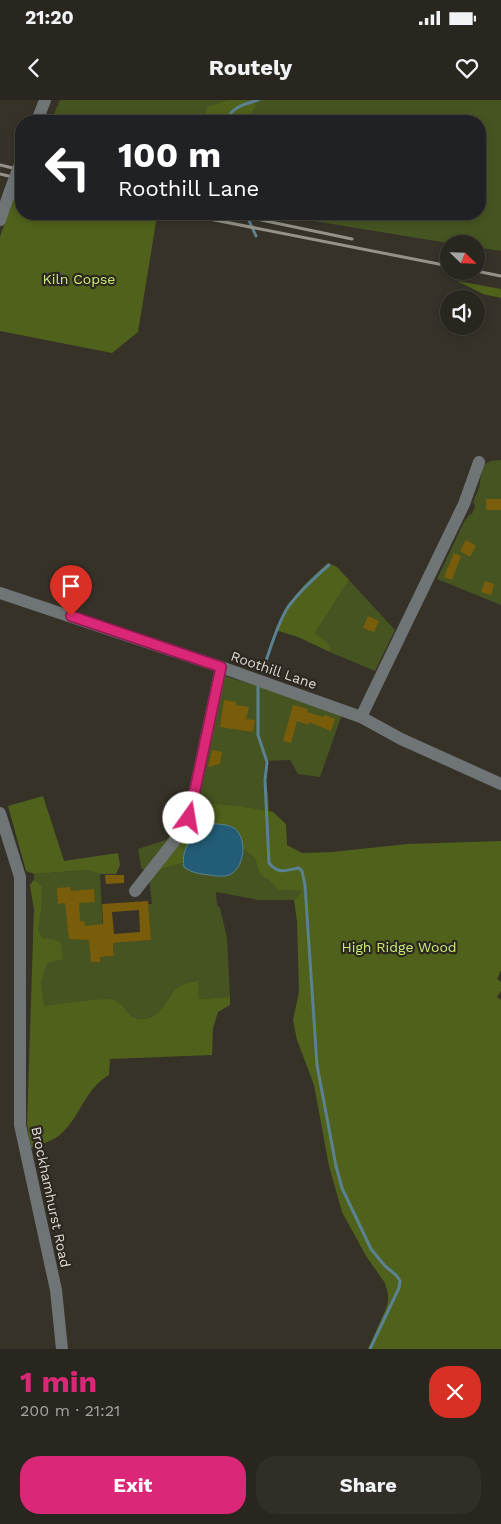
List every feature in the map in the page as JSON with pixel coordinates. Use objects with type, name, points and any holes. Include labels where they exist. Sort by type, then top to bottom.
[{"type":"street","points":[[39,115],[45,100]]},
{"type":"street","points":[[0,220],[15,177]]},
{"type":"street","points":[[361,717],[464,504],[479,462]]},
{"type":"street","name":"Roothill Lane","points":[[0,592],[361,717],[401,739],[501,784]]},
{"type":"street","points":[[135,891],[180,834],[189,818],[221,667]]},
{"type":"street","name":"Brockhamhurst Road","points":[[0,814],[20,877],[20,1126],[56,1290],[62,1349]]},
{"type":"green space","points":[[60,100],[501,100],[501,251],[485,248],[485,235],[440,235],[440,242],[308,220],[486,220],[486,115],[54,115]]},
{"type":"green space","points":[[229,100],[249,100],[256,104],[250,115],[206,115],[207,107]]},
{"type":"green space","name":"Kiln Copse","points":[[15,192],[15,220],[156,220],[138,332],[112,353],[0,331],[0,237]]},
{"type":"green space","points":[[457,281],[501,289],[501,298],[485,294],[485,290],[475,290]]},
{"type":"green space","points":[[501,460],[501,605],[437,579],[464,522],[472,514],[475,506],[473,502],[479,488],[483,465],[491,461]]},
{"type":"green space","points":[[328,563],[337,567],[349,580],[315,633],[328,643],[332,653],[298,637],[275,630],[297,593]]},
{"type":"green space","points":[[349,580],[395,630],[375,671],[332,653],[328,643],[315,633]]},
{"type":"green space","points":[[225,676],[342,714],[320,777],[298,774],[290,760],[265,761],[264,781],[268,793],[269,812],[240,806],[199,802]]},
{"type":"green space","points":[[43,796],[64,861],[118,853],[120,865],[116,874],[100,874],[88,870],[34,874],[26,871],[8,806]]},
{"type":"green space","name":"High Ridge Wood","points":[[199,802],[240,806],[273,812],[286,824],[287,845],[302,853],[332,852],[408,844],[501,841],[501,970],[497,979],[501,982],[501,991],[497,997],[501,1000],[501,1349],[368,1349],[385,1311],[388,1294],[385,1283],[366,1256],[342,1212],[329,1166],[314,1085],[297,1040],[293,1020],[299,992],[297,921],[294,900],[302,891],[278,890],[269,880],[263,877],[259,873],[255,858],[243,849],[239,834],[236,831],[184,856],[183,863],[164,868],[153,875],[197,812]]},
{"type":"green space","points":[[181,823],[145,872],[141,867],[138,849],[166,840]]},
{"type":"green space","points":[[243,849],[255,858],[259,873],[278,890],[302,891],[294,900],[258,900],[216,892],[217,905],[220,908],[227,938],[230,997],[199,999],[197,980],[176,989],[163,1009],[156,1015],[141,1020],[134,1019],[125,1009],[65,1005],[32,1007],[34,909],[30,885],[34,880],[34,874],[88,870],[100,874],[104,957],[114,956],[113,943],[151,940],[148,904],[152,904],[149,877],[164,868],[183,863],[185,867],[243,857]]},
{"type":"green space","points":[[34,880],[42,887],[38,930],[42,938],[56,940],[61,943],[63,959],[47,963],[41,983],[44,1006],[108,999],[119,1003],[133,1017],[143,1019],[159,1012],[178,987],[198,980],[199,999],[230,997],[230,1005],[218,1012],[213,1028],[212,1055],[110,1059],[109,1075],[94,1087],[62,1133],[47,1142],[31,1148],[27,1124],[34,909],[30,885]]},
{"type":"water","points":[[211,824],[223,824],[234,828],[241,839],[243,853],[241,860],[229,875],[199,874],[184,867],[184,853],[190,841],[199,830]]},
{"type":"building","points":[[486,499],[501,499],[501,510],[486,510]]},
{"type":"building","points":[[466,540],[476,546],[470,557],[460,551]]},
{"type":"building","points":[[454,553],[461,556],[452,580],[444,577]]},
{"type":"building","points":[[485,581],[494,584],[491,595],[481,592]]},
{"type":"building","points":[[368,616],[379,621],[374,632],[363,628]]},
{"type":"building","points":[[224,700],[236,702],[236,705],[249,707],[246,719],[255,720],[253,732],[220,727]]},
{"type":"building","points":[[293,705],[308,709],[307,712],[335,719],[331,731],[309,722],[309,725],[297,721],[291,743],[283,741]]},
{"type":"building","points":[[212,750],[222,752],[220,764],[208,767]]},
{"type":"building","points":[[105,875],[124,875],[124,883],[106,884]]},
{"type":"building","points":[[70,887],[71,891],[94,889],[95,902],[79,903],[80,921],[84,921],[85,926],[103,924],[102,904],[148,901],[151,940],[113,943],[114,956],[100,957],[100,962],[91,962],[89,940],[69,939],[65,903],[58,904],[57,888]],"holes":[[[139,910],[140,932],[114,934],[112,912]]]},
{"type":"waterway","points":[[230,115],[235,109],[258,100]]},
{"type":"waterway","points":[[249,220],[256,236]]},
{"type":"waterway","points":[[262,672],[277,630],[288,607],[307,585],[329,565]]},
{"type":"waterway","points":[[258,687],[258,735],[267,762],[265,780],[269,863],[279,870],[299,868],[302,871],[305,885],[317,1065],[336,1166],[342,1188],[371,1249],[400,1281],[399,1288],[370,1349]]},
{"type":"railway","points":[[0,165],[15,169]]},
{"type":"railway","points":[[0,174],[15,178]]},
{"type":"railway","points":[[215,220],[440,264]]},
{"type":"railway","points":[[261,220],[352,239]]},
{"type":"railway","points":[[485,273],[501,276]]},
{"type":"route","points":[[71,616],[221,667],[189,818]]}]
